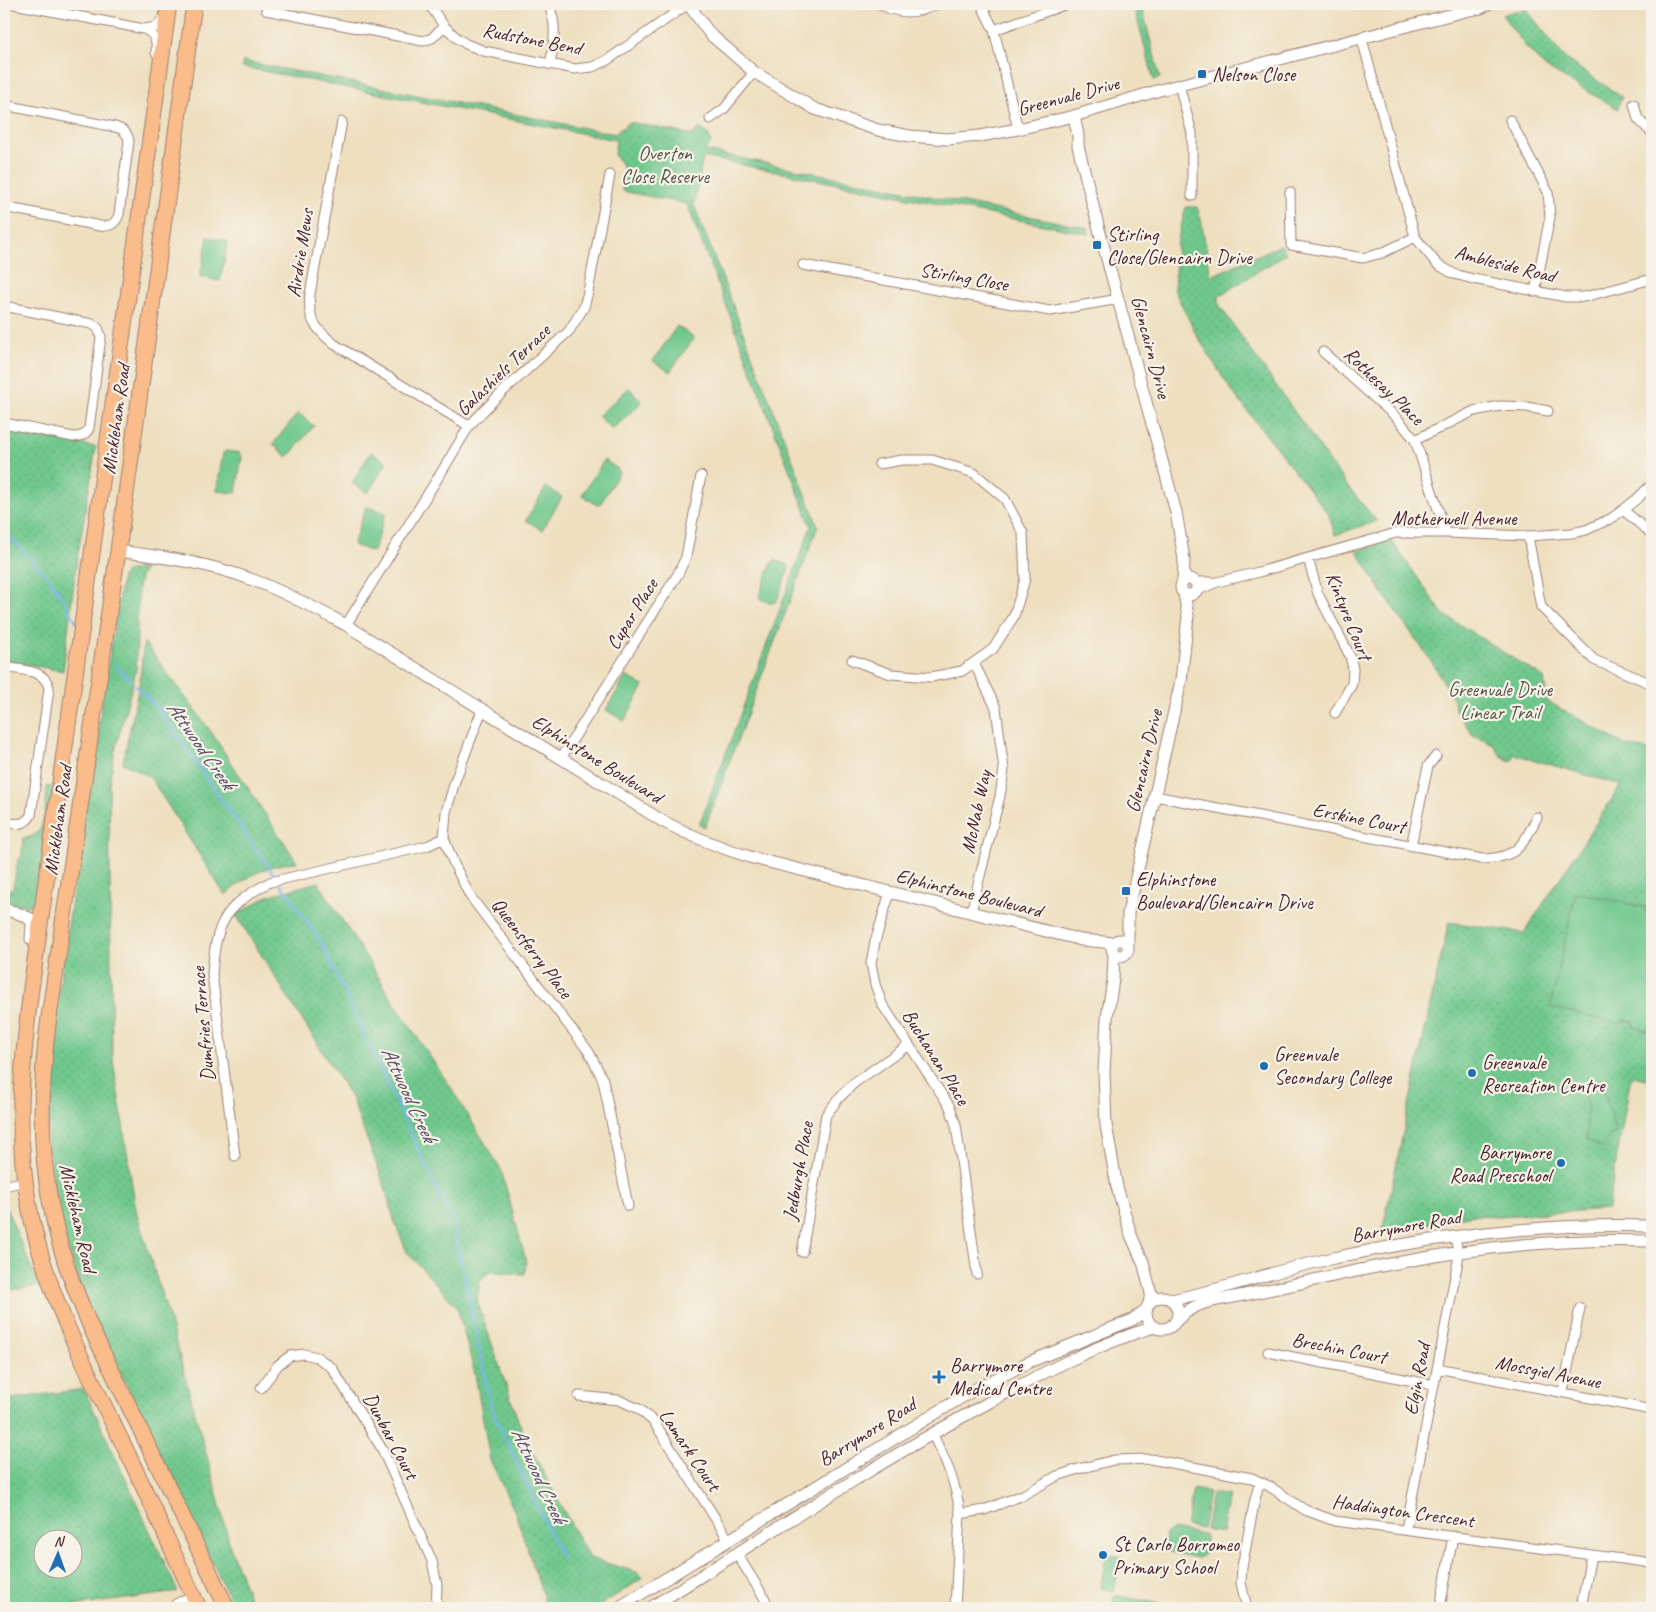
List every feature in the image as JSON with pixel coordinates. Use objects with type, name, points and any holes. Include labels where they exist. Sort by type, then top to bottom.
[{"type":"main road","name":"Mickleham Road","points":[[169,4],[44,899],[34,920],[22,1063],[20,1116],[25,1181],[39,1249],[56,1300],[196,1602]]},
{"type":"main road","name":"Mickleham Road","points":[[194,4],[118,551],[49,1017],[42,1074],[41,1120],[42,1146],[50,1204],[67,1268],[92,1328],[227,1608]]},
{"type":"main road","points":[[101,491],[109,457],[118,447],[126,445],[129,446],[131,452]]},
{"type":"main road","points":[[34,920],[47,924],[58,915],[66,901]]},
{"type":"street","points":[[14,4],[144,29],[158,26],[164,18],[169,4]]},
{"type":"street","name":"Rudstone Bend","points":[[429,4],[444,26],[457,38],[475,48],[495,54],[567,68],[584,68],[606,62],[688,4]]},
{"type":"street","points":[[548,4],[555,28],[550,64]]},
{"type":"street","name":"Greenvale Drive","points":[[688,4],[710,34],[754,72],[815,109],[878,130],[910,136],[947,139],[980,136],[1070,117],[1179,85],[1481,8],[1488,4]]},
{"type":"street","points":[[880,4],[889,9],[905,12],[918,11],[938,4]]},
{"type":"street","points":[[981,4],[994,30],[1018,129]]},
{"type":"street","points":[[994,30],[1068,4]]},
{"type":"street","points":[[266,10],[423,40],[432,38],[444,26]]},
{"type":"street","points":[[144,29],[154,35],[157,46],[147,119],[148,155]]},
{"type":"street","name":"Ambleside Road","points":[[1362,39],[1415,237],[1438,264],[1454,274],[1566,297],[1584,297],[1652,279]]},
{"type":"street","points":[[710,119],[724,109],[754,72]]},
{"type":"street","points":[[1179,85],[1192,133],[1192,196]]},
{"type":"street","points":[[1634,104],[1638,119],[1652,133]]},
{"type":"street","points":[[4,105],[115,127],[125,132],[129,141],[119,214],[117,221],[111,226],[100,226],[4,207]]},
{"type":"street","name":"Glencairn Drive","points":[[1070,117],[1072,136],[1078,146],[1176,512],[1184,560],[1191,587],[1181,681],[1128,913],[1118,948],[1107,1018],[1104,1072],[1106,1124],[1116,1187],[1131,1235],[1143,1262],[1151,1292],[1148,1307]]},
{"type":"street","points":[[1510,120],[1548,192],[1550,217],[1535,292]]},
{"type":"street","name":"Airdrie Mews","points":[[342,122],[310,294],[308,308],[312,319],[317,329],[334,344],[469,426]]},
{"type":"street","name":"Galashiels Terrace","points":[[346,625],[469,426],[494,399],[569,331],[579,317],[588,292],[610,175]]},
{"type":"street","points":[[1290,192],[1291,245],[1363,258],[1382,253],[1415,237]]},
{"type":"street","name":"Stirling Close","points":[[803,265],[1050,311],[1119,299]]},
{"type":"street","points":[[4,306],[88,323],[98,328],[102,337],[87,432],[81,436],[73,437],[4,423]]},
{"type":"street","name":"Rothesay Place","points":[[1323,352],[1397,418],[1415,440],[1446,533]]},
{"type":"street","points":[[1415,440],[1474,411],[1500,406],[1527,407],[1548,411]]},
{"type":"street","points":[[852,660],[891,674],[931,677],[962,671],[993,649],[1014,616],[1025,579],[1023,532],[1006,499],[974,473],[932,460],[902,460],[879,464]]},
{"type":"street","name":"Cupar Place","points":[[561,758],[678,574],[686,557],[701,476]]},
{"type":"street","name":"Motherwell Avenue","points":[[1191,587],[1217,582],[1396,533],[1528,536],[1572,533],[1586,530],[1612,518],[1652,484]]},
{"type":"street","points":[[1623,510],[1652,534]]},
{"type":"street","points":[[1528,536],[1541,607],[1594,660],[1652,684]]},
{"type":"street","name":"Elphinstone Boulevard","points":[[118,551],[177,559],[226,571],[251,579],[298,599],[346,625],[664,822],[688,835],[717,847],[752,858],[1118,948]]},
{"type":"street","name":"Kintyre Court","points":[[1308,558],[1318,594],[1350,656],[1353,669],[1352,684],[1335,713]]},
{"type":"street","name":"McNab Way","points":[[971,912],[1000,796],[1004,770],[996,708],[974,663]]},
{"type":"street","points":[[4,667],[37,674],[44,677],[48,683],[31,814],[27,820],[20,824],[4,822]]},
{"type":"street","name":"Queensferry Place","points":[[482,710],[455,781],[446,812],[444,838],[454,864],[470,896],[589,1052],[603,1080],[628,1206]]},
{"type":"street","points":[[1411,846],[1428,766],[1436,756]]},
{"type":"street","name":"Erskine Court","points":[[1155,796],[1482,859],[1500,859],[1514,852],[1525,839],[1536,817]]},
{"type":"street","name":"Dumfries Terrace","points":[[235,1156],[212,974],[214,948],[221,926],[233,906],[250,893],[270,882],[427,846],[444,838]]},
{"type":"street","name":"Buchanan Place","points":[[890,892],[875,942],[871,963],[875,984],[882,1004],[950,1107],[956,1125],[977,1274]]},
{"type":"street","points":[[9,911],[30,911],[44,899]]},
{"type":"street","points":[[9,911],[34,920]]},
{"type":"street","name":"Jedburgh Place","points":[[802,1252],[826,1115],[838,1098],[854,1083],[909,1045]]},
{"type":"street","points":[[4,1186],[25,1181]]},
{"type":"street","name":"Barrymore Road","points":[[1167,1299],[1324,1260],[1396,1245],[1455,1236],[1574,1226],[1652,1226]]},
{"type":"street","name":"Elgin Road","points":[[1406,1529],[1458,1261],[1455,1236]]},
{"type":"street","name":"Barrymore Road","points":[[1176,1321],[1197,1305],[1212,1301],[1402,1262],[1541,1243],[1652,1241]]},
{"type":"street","name":"Glencairn Drive","points":[[1147,1275],[1156,1291],[1167,1299]]},
{"type":"street","points":[[1167,1299],[1177,1307],[1176,1321],[1172,1326],[1165,1328],[1154,1327],[1148,1319],[1148,1307],[1154,1300],[1167,1299]]},
{"type":"street","name":"Barrymore Road","points":[[618,1608],[972,1391],[1029,1362],[1132,1320],[1148,1307]]},
{"type":"street","points":[[1563,1392],[1580,1308]]},
{"type":"street","name":"Barrymore Road","points":[[650,1608],[932,1433],[1059,1364],[1154,1327]]},
{"type":"street","name":"Brechin Court","points":[[1268,1352],[1434,1385]]},
{"type":"street","name":"Dunbar Court","points":[[261,1388],[278,1365],[290,1356],[304,1354],[317,1357],[332,1368],[382,1449],[432,1561],[437,1586],[436,1608]]},
{"type":"street","name":"Mossgiel Avenue","points":[[1437,1368],[1652,1410]]},
{"type":"street","name":"Lamark Court","points":[[579,1396],[619,1400],[639,1409],[654,1422],[729,1540]]},
{"type":"street","points":[[924,1419],[948,1465],[956,1486],[960,1514],[955,1608]]},
{"type":"street","name":"Haddington Crescent","points":[[960,1514],[984,1510],[1024,1496],[1057,1476],[1082,1468],[1117,1460],[1160,1460],[1249,1477],[1274,1489],[1297,1506],[1335,1521],[1406,1529],[1652,1564]]},
{"type":"street","points":[[1247,1608],[1240,1583],[1255,1499],[1260,1482]]},
{"type":"street","points":[[1440,1608],[1453,1536]]},
{"type":"street","points":[[729,1540],[765,1599],[768,1608]]},
{"type":"street","points":[[1581,1608],[1591,1555]]},
{"type":"street","points":[[176,1603],[196,1602]]},
{"type":"green space","points":[[1133,4],[1141,4],[1160,78],[1154,80]]},
{"type":"green space","points":[[1527,10],[1565,59],[1622,97],[1618,109],[1545,67],[1526,47],[1502,15]]},
{"type":"green space","name":"Overton Close Reserve","points":[[243,61],[615,134],[629,122],[693,135],[699,128],[708,134],[711,142],[705,151],[1088,228],[1089,234],[703,157],[694,205],[818,526],[705,827],[699,825],[811,526],[687,204],[622,191],[624,172],[614,155],[616,140],[242,67]]},
{"type":"green space","points":[[1186,207],[1197,207],[1201,219],[1211,276],[1281,245],[1286,254],[1219,296],[1219,305],[1347,486],[1377,521],[1335,535],[1329,515],[1231,390],[1197,336],[1174,289],[1177,243]]},
{"type":"green space","points":[[208,237],[228,241],[220,281],[200,277]]},
{"type":"green space","points":[[677,326],[694,338],[670,372],[653,361]]},
{"type":"green space","points":[[629,388],[642,402],[612,430],[598,416]]},
{"type":"green space","points":[[298,413],[314,426],[288,457],[273,444]]},
{"type":"green space","points":[[4,429],[96,447],[77,559],[63,671],[4,660]]},
{"type":"green space","points":[[226,451],[240,453],[242,457],[236,492],[233,493],[218,491],[217,489],[223,453]]},
{"type":"green space","points":[[371,452],[387,462],[368,493],[352,483]]},
{"type":"green space","points":[[604,460],[618,469],[619,473],[599,506],[582,495]]},
{"type":"green space","points":[[546,487],[562,497],[542,530],[526,520]]},
{"type":"green space","points":[[366,507],[386,513],[373,552],[353,545]]},
{"type":"green space","name":"Greenvale Drive Linear Trail","points":[[1391,540],[1443,614],[1544,678],[1547,701],[1625,745],[1652,751],[1652,1080],[1631,1076],[1608,1209],[1500,1216],[1474,1215],[1382,1232],[1449,922],[1524,933],[1621,785],[1514,754],[1511,762],[1500,755],[1492,743],[1473,735],[1455,710],[1454,700],[1432,662],[1382,592],[1357,551]]},
{"type":"green space","points":[[775,560],[788,565],[789,568],[777,601],[773,603],[760,599],[759,596],[772,562]]},
{"type":"green space","points":[[145,568],[140,577],[138,588],[136,671],[115,750],[109,785],[112,1053],[138,1218],[169,1318],[231,1550],[253,1608],[234,1608],[83,1294],[59,1222],[47,1137],[51,1045],[83,822],[122,578],[126,572]]},
{"type":"green space","points":[[144,642],[209,729],[297,862],[276,865],[258,872],[225,895],[150,777],[123,763],[139,686]]},
{"type":"green space","points":[[626,676],[644,686],[624,721],[606,710]]},
{"type":"green space","points":[[47,786],[56,788],[40,898],[28,906],[7,902],[10,889],[13,888],[18,860],[21,857],[24,843],[22,841],[23,838],[31,837],[37,833],[44,819]]},
{"type":"green space","points":[[318,882],[501,1169],[526,1261],[525,1274],[490,1272],[480,1280],[477,1301],[518,1420],[531,1449],[590,1558],[639,1573],[643,1578],[596,1608],[547,1608],[515,1512],[490,1460],[475,1374],[457,1307],[407,1252],[351,1097],[236,915],[268,896]]},
{"type":"green space","points":[[1576,892],[1647,908],[1646,913],[1652,914],[1652,1032],[1633,1027],[1634,1022],[1623,1020],[1621,1024],[1550,1007]]},
{"type":"green space","points":[[1601,1080],[1616,1134],[1610,1135],[1602,1148],[1587,1139],[1586,1117],[1588,1110],[1582,1086]]},
{"type":"green space","points":[[4,1203],[39,1286],[4,1291]]},
{"type":"green space","points":[[84,1389],[178,1592],[57,1608],[4,1608],[4,1400]]},
{"type":"green space","points":[[1193,1489],[1209,1492],[1202,1529],[1186,1526]]},
{"type":"green space","points":[[1212,1493],[1229,1496],[1222,1533],[1205,1530]]},
{"type":"green space","points":[[1173,1529],[1204,1535],[1206,1538],[1204,1554],[1198,1558],[1166,1551],[1164,1545],[1166,1534]]},
{"type":"green space","points":[[1107,1554],[1121,1557],[1114,1591],[1100,1588]]},
{"type":"green space","points":[[1114,1595],[1172,1606],[1172,1608],[1112,1608]]},
{"type":"waterway","name":"Attwood Creek","points":[[7,534],[46,575],[62,597],[77,623]]},
{"type":"waterway","name":"Attwood Creek","points":[[115,664],[131,681]]},
{"type":"waterway","name":"Attwood Creek","points":[[136,686],[155,705],[277,879]]},
{"type":"waterway","name":"Attwood Creek","points":[[280,883],[321,942],[453,1223],[492,1410],[562,1559]]},
{"type":"place","name":"Nelson Close","points":[[1202,74]]},
{"type":"place","name":"Stirling Close/Glencairn Drive","points":[[1097,245]]},
{"type":"place","name":"Elphinstone Boulevard/Glencairn Drive","points":[[1126,891]]},
{"type":"place","name":"Greenvale Secondary College","points":[[1264,1066]]},
{"type":"place","name":"Greenvale Recreation Centre","points":[[1472,1073]]},
{"type":"place","name":"Barrymore Road Preschool","points":[[1561,1163]]},
{"type":"place","name":"Barrymore Medical Centre","points":[[939,1377]]},
{"type":"place","name":"St Carlo Borromeo Primary School","points":[[1103,1555]]}]
